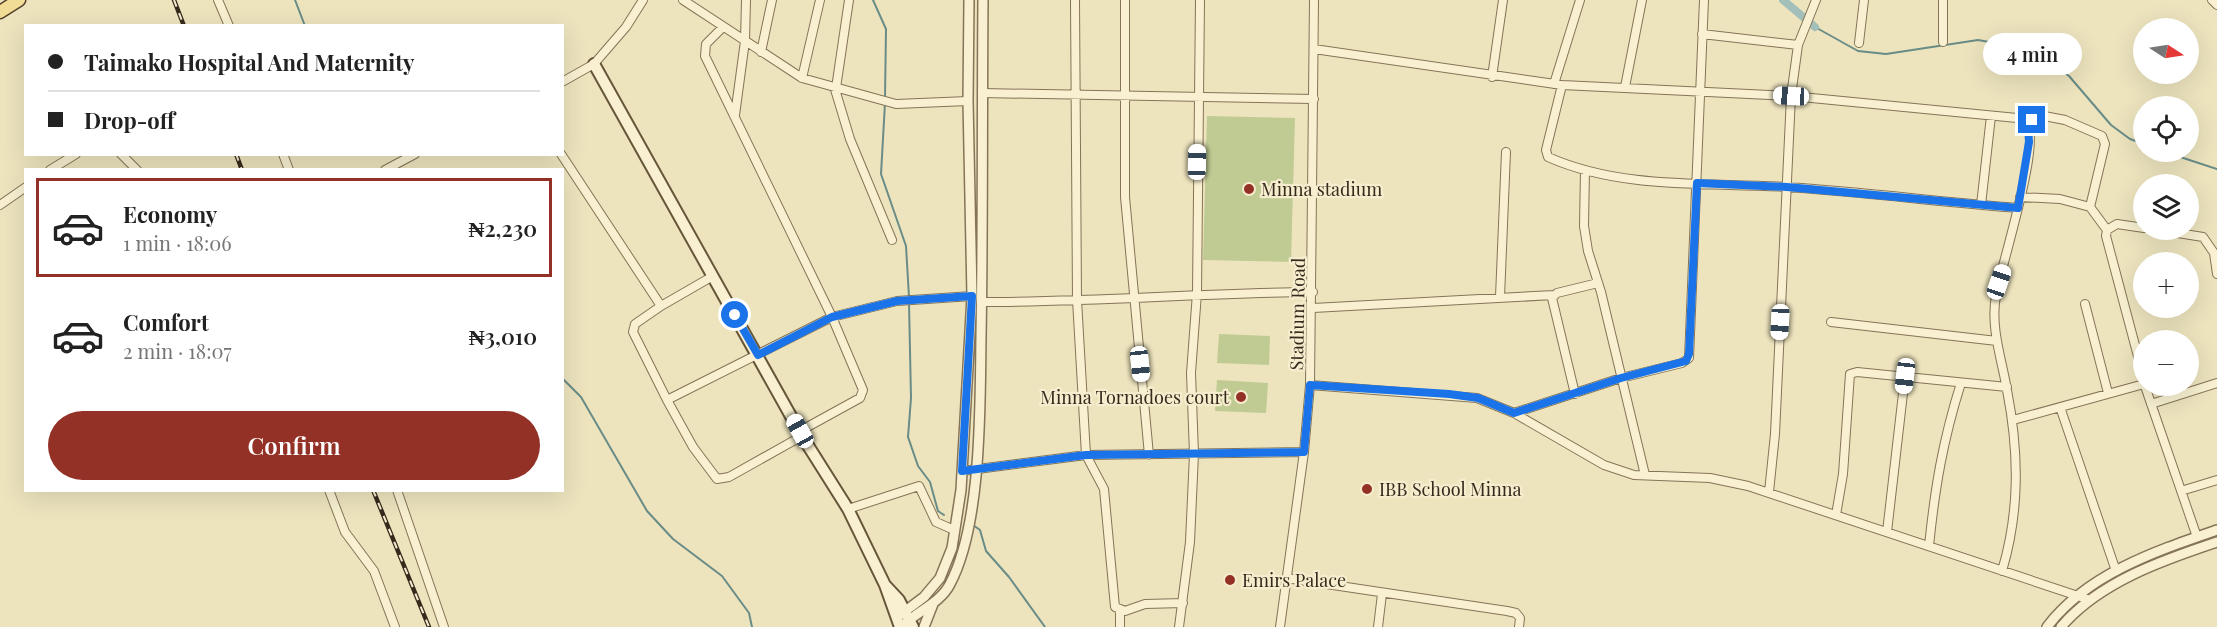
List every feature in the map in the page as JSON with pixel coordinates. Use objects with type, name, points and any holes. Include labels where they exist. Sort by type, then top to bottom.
[{"type":"main road","points":[[0,12],[19,0]]},
{"type":"main road","points":[[594,64],[801,434],[848,509],[904,622]]},
{"type":"street","points":[[218,0],[228,24]]},
{"type":"street","points":[[564,81],[594,64],[626,27],[643,0]]},
{"type":"street","points":[[683,0],[722,28],[802,78],[896,104],[968,101]]},
{"type":"street","points":[[735,117],[745,41],[746,0]]},
{"type":"street","points":[[761,52],[771,0]]},
{"type":"street","points":[[802,78],[820,0]]},
{"type":"street","points":[[849,0],[835,87],[850,139],[892,240]]},
{"type":"street","points":[[904,622],[940,578],[952,548],[962,471],[972,296],[968,101],[969,0]]},
{"type":"street","points":[[904,622],[934,602],[948,587],[958,562],[967,528],[975,470],[979,431],[982,302],[983,0]]},
{"type":"street","points":[[1075,0],[1077,300],[1086,455],[1104,489],[1114,601],[1120,610],[1120,627]]},
{"type":"street","points":[[1125,0],[1125,197],[1149,455]]},
{"type":"street","points":[[1179,627],[1190,542],[1194,454],[1191,374],[1197,293],[1200,0]]},
{"type":"street","name":"Stadium Road","points":[[1280,627],[1304,452],[1310,385],[1313,308],[1314,0]]},
{"type":"street","points":[[1492,77],[1503,0]]},
{"type":"street","points":[[1580,0],[1558,85],[1546,150],[1548,157],[1585,171],[1619,177],[1787,187],[2018,208]]},
{"type":"street","points":[[1624,87],[1642,0]]},
{"type":"street","points":[[1514,413],[1621,378],[1682,363],[1689,358],[1704,0]]},
{"type":"street","points":[[1768,492],[1775,434],[1791,96],[1798,45],[1815,0]]},
{"type":"street","points":[[1859,43],[1864,0]]},
{"type":"street","points":[[1943,0],[1943,42]]},
{"type":"street","points":[[2212,0],[2217,5]]},
{"type":"street","points":[[713,276],[635,324],[633,332],[693,447],[717,479],[729,477],[860,398],[862,394],[861,385],[832,317],[705,57],[706,44],[722,28]]},
{"type":"street","points":[[1702,34],[1798,45]]},
{"type":"street","points":[[1314,49],[1558,85],[1791,96],[2017,118],[2028,126]]},
{"type":"street","points":[[982,93],[1314,99]]},
{"type":"street","points":[[1981,205],[1991,116]]},
{"type":"street","points":[[2001,571],[2008,548],[2017,487],[2017,448],[1997,341],[1995,298],[2018,208],[2029,142],[2028,126],[2032,120],[2039,116],[2065,120],[2102,136],[2105,144],[2090,207]]},
{"type":"street","points":[[1500,297],[1506,152]]},
{"type":"street","points":[[53,168],[73,156]]},
{"type":"street","points":[[123,156],[135,168]]},
{"type":"street","points":[[389,168],[411,156]]},
{"type":"street","points":[[562,156],[661,306]]},
{"type":"street","points":[[1585,171],[1584,226],[1645,476]]},
{"type":"street","points":[[0,205],[24,188]]},
{"type":"street","points":[[2020,197],[2060,199],[2090,207],[2107,230],[2106,236],[2133,338]]},
{"type":"street","points":[[2107,230],[2117,224],[2133,226]]},
{"type":"street","points":[[2199,236],[2203,237],[2215,253],[2217,274]]},
{"type":"street","points":[[1313,308],[1554,294],[1598,284]]},
{"type":"street","points":[[982,302],[1077,300],[1197,293],[1313,292]]},
{"type":"street","points":[[1554,294],[1552,304],[1575,394]]},
{"type":"street","points":[[667,400],[832,317],[897,301],[972,296]]},
{"type":"street","points":[[2085,304],[2108,393]]},
{"type":"street","points":[[1830,322],[1997,341]]},
{"type":"street","points":[[1836,515],[1843,474],[1850,374],[1857,372],[2007,387]]},
{"type":"street","points":[[1887,532],[1905,376]]},
{"type":"street","points":[[1929,546],[1940,459],[1961,383]]},
{"type":"street","points":[[2151,404],[2217,383]]},
{"type":"street","points":[[1310,385],[1478,398],[1514,413],[1604,465],[1634,475],[1710,478],[1768,492],[2090,600]]},
{"type":"street","points":[[2013,420],[2133,387]]},
{"type":"street","points":[[2148,396],[2198,537]]},
{"type":"street","points":[[2060,407],[2116,571]]},
{"type":"street","points":[[962,471],[1086,455],[1304,452]]},
{"type":"street","points":[[2181,491],[2217,480]]},
{"type":"street","points":[[848,509],[918,486],[936,522],[954,530]]},
{"type":"street","points":[[330,492],[345,532],[374,571],[395,627]]},
{"type":"street","points":[[398,492],[444,627]]},
{"type":"street","points":[[2047,627],[2076,596],[2116,571],[2217,530]]},
{"type":"street","points":[[2061,627],[2090,600],[2121,581],[2217,542]]},
{"type":"street","points":[[1286,578],[1507,611],[1516,613],[1520,618],[1519,627]]},
{"type":"street","points":[[1378,627],[1382,594]]},
{"type":"street","points":[[924,627],[934,602]]},
{"type":"street","points":[[1120,610],[1151,603],[1183,603]]},
{"type":"green space","name":"Minna stadium","points":[[1207,116],[1295,118],[1291,262],[1203,260]]},
{"type":"green space","name":"Minna Tornadoes court","points":[[1219,334],[1270,336],[1269,365],[1217,363]]},
{"type":"green space","name":"Minna Tornadoes court","points":[[1217,380],[1268,383],[1266,413],[1215,411]]},
{"type":"waterway","points":[[295,0],[304,24]]},
{"type":"waterway","points":[[873,0],[886,29],[885,98]]},
{"type":"waterway","points":[[1783,0],[1815,27]]},
{"type":"waterway","points":[[1815,27],[1858,51],[1886,54],[1978,40],[2030,49],[2069,76],[2111,125],[2133,140]]},
{"type":"waterway","points":[[885,103],[881,174],[906,246],[909,297]]},
{"type":"waterway","points":[[2196,162],[2217,169]]},
{"type":"waterway","points":[[909,303],[911,398],[908,437],[918,466],[930,482],[938,511],[944,515]]},
{"type":"waterway","points":[[564,380],[581,397],[647,511],[673,539],[722,576],[749,613],[752,627]]},
{"type":"waterway","points":[[973,525],[980,530],[986,551],[1009,577],[1045,627]]},
{"type":"railway","points":[[174,0],[183,24]]},
{"type":"railway","points":[[237,156],[241,168]]},
{"type":"railway","points":[[374,492],[429,627]]},
{"type":"place","name":"Minna stadium","points":[[1249,189]]},
{"type":"place","name":"Minna Tornadoes court","points":[[1241,397]]},
{"type":"place","name":"IBB School Minna","points":[[1367,489]]},
{"type":"place","name":"Emirs Palace","points":[[1230,580]]},
{"type":"route","points":[[735,315],[758,355],[832,317],[897,301],[972,296],[962,471],[1086,455],[1304,452],[1310,385],[1449,394],[1478,398],[1514,413],[1621,378],[1686,361],[1689,358],[1697,183],[1787,187],[2018,208],[2029,142],[2028,126],[2032,120]]}]
